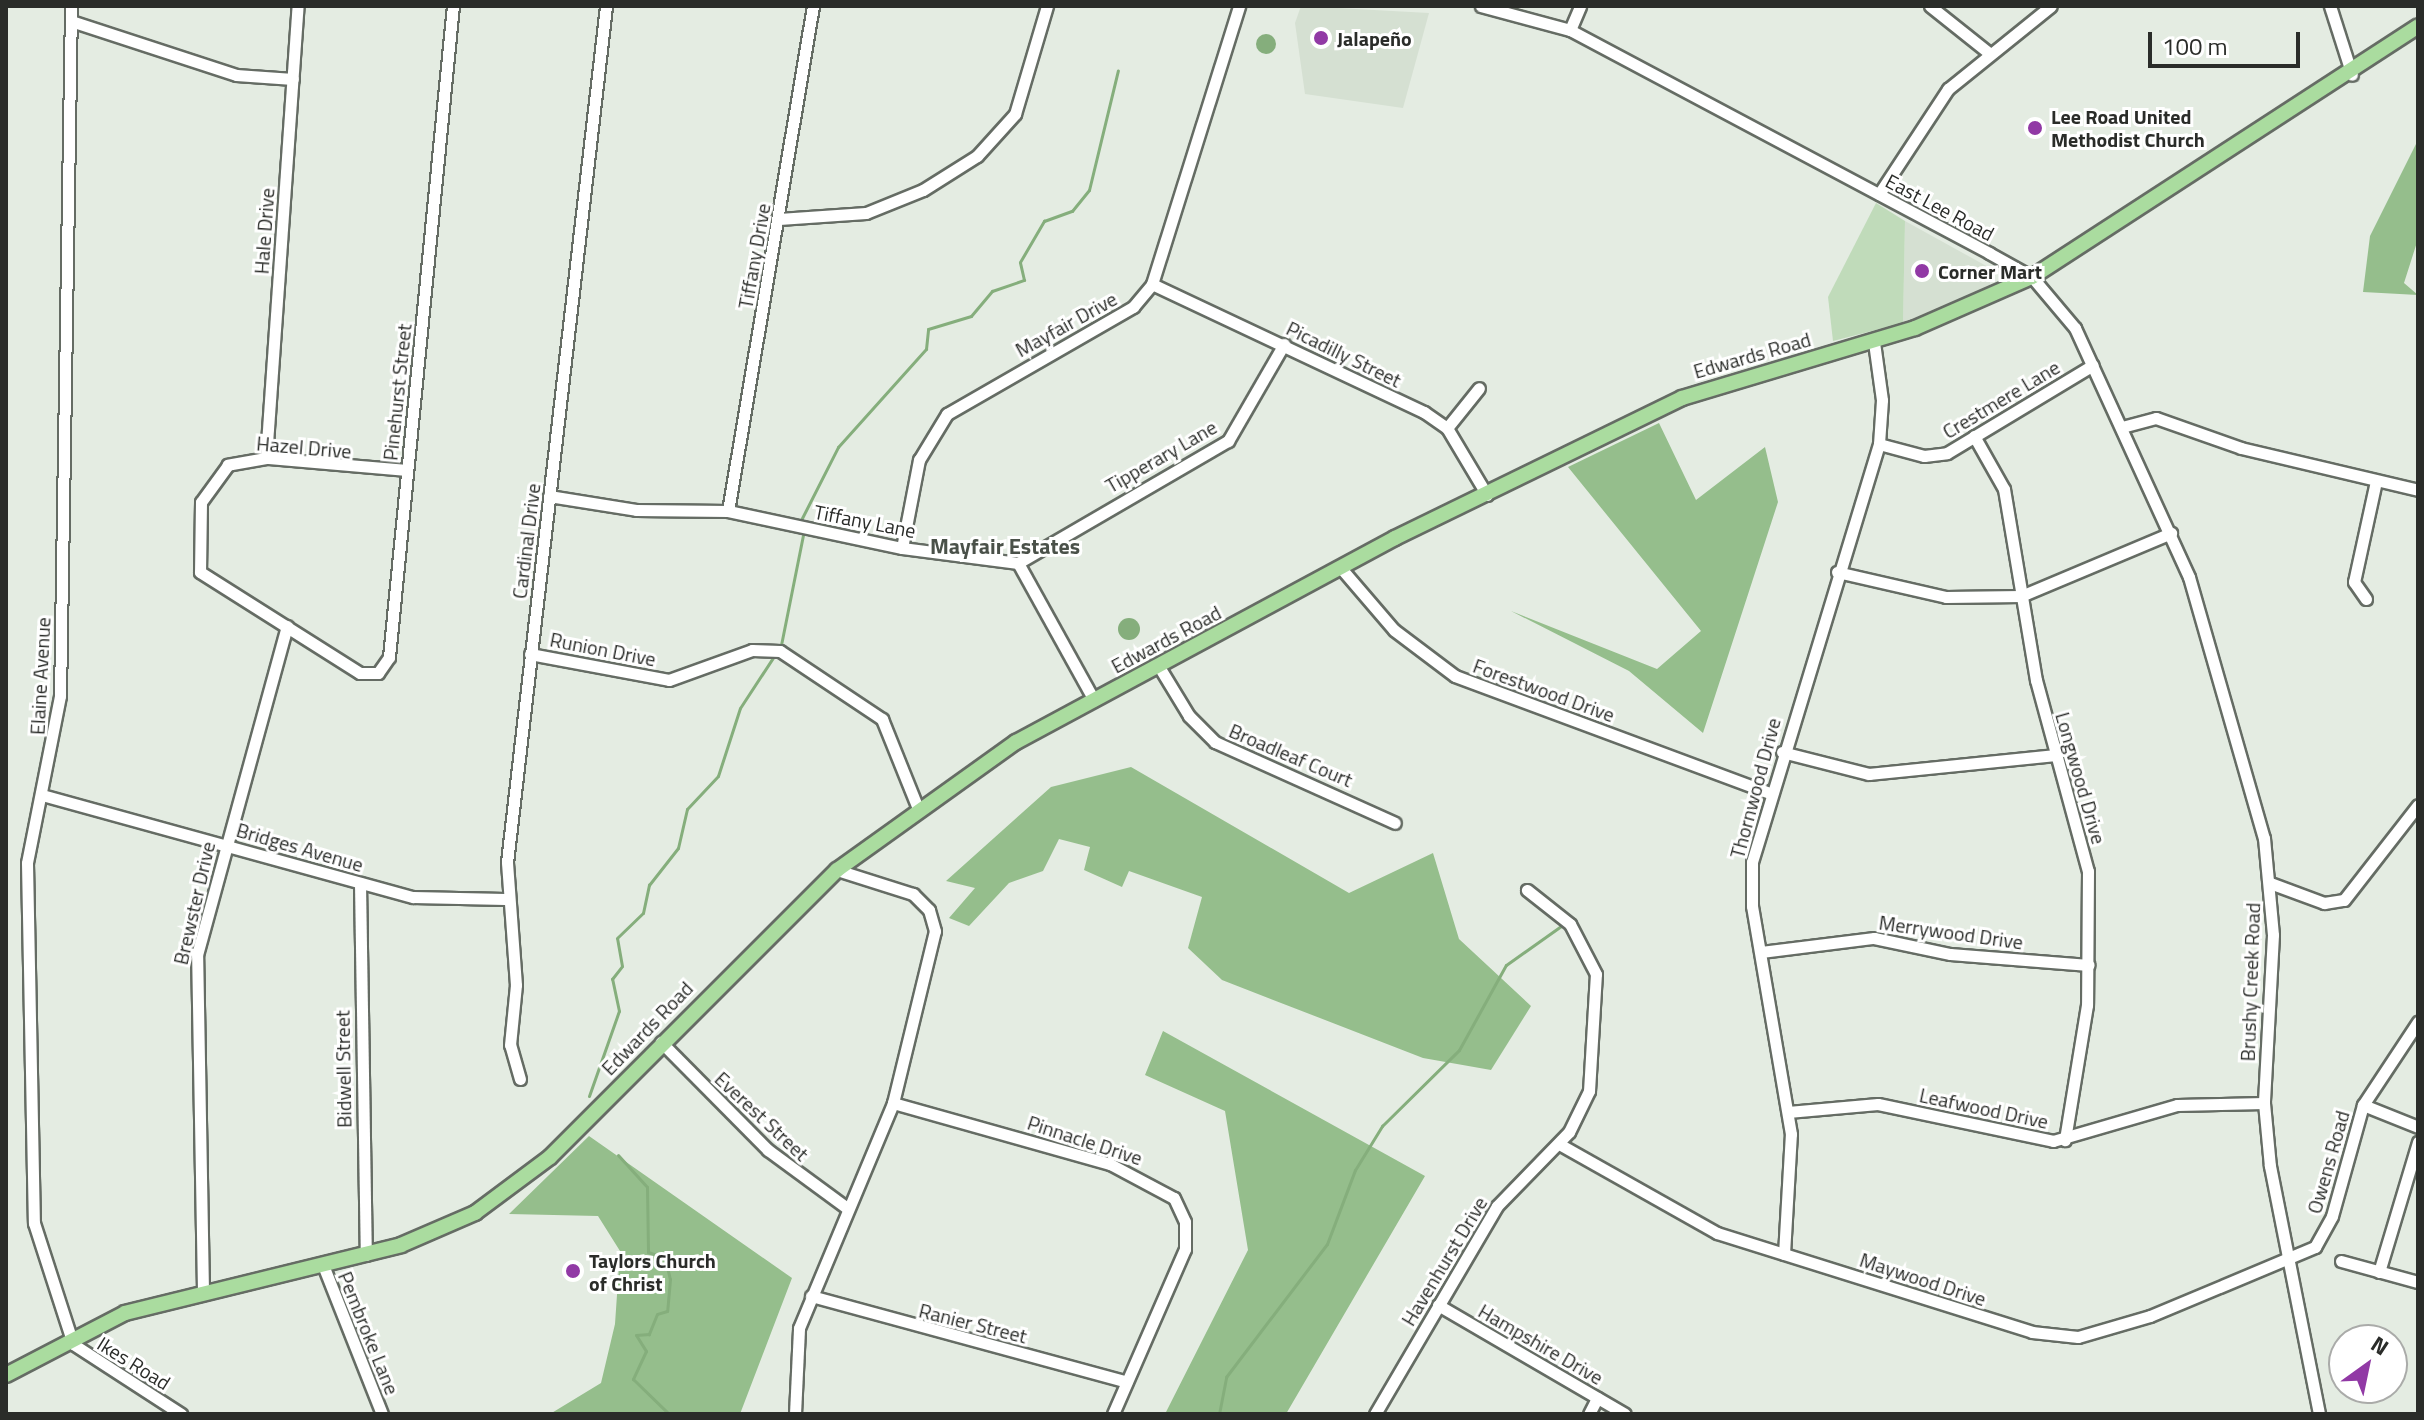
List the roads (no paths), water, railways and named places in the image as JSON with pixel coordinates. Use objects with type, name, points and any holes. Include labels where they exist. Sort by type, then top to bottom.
[{"type":"main road","name":"Edwards Road","points":[[6,1375],[125,1313],[203,1291],[366,1255],[432,1234],[503,1194],[837,870],[917,806],[1094,700],[1340,567],[1709,385],[1874,342],[2032,277],[2352,75],[2418,26]]},
{"type":"street","name":"Elaine Avenue","points":[[70,1339],[34,1223],[27,863],[60,696],[71,6]]},
{"type":"street","name":"Hale Drive","points":[[266,458],[298,6]]},
{"type":"street","name":"Pinehurst Street","points":[[287,626],[360,673],[385,667],[453,6]]},
{"type":"street","name":"Cardinal Drive","points":[[520,1079],[510,1045],[516,985],[505,899],[530,654],[606,6]]},
{"type":"street","name":"Tiffany Drive","points":[[728,511],[813,6]]},
{"type":"street","points":[[779,219],[839,218],[892,204],[977,156],[1015,114],[1047,6]]},
{"type":"street","name":"Mayfair Drive","points":[[902,548],[919,460],[947,414],[1133,307],[1152,284],[1239,6]]},
{"type":"street","name":"East Lee Road","points":[[1481,6],[1570,30],[2032,277],[2075,328],[2122,427]]},
{"type":"street","points":[[1570,30],[1580,6]]},
{"type":"street","points":[[1930,6],[1989,53]]},
{"type":"street","points":[[1879,194],[1917,126],[1989,53],[2051,6]]},
{"type":"street","points":[[2330,6],[2352,75]]},
{"type":"street","points":[[71,21],[236,75],[293,79]]},
{"type":"street","name":"Picadilly Street","points":[[1152,284],[1284,344],[1447,428]]},
{"type":"street","name":"Thornwood Drive","points":[[1784,1254],[1793,1160],[1751,882],[1770,793],[1879,444],[1882,400],[1874,342]]},
{"type":"street","name":"Tipperary Lane","points":[[1018,563],[1228,441],[1284,344]]},
{"type":"street","name":"Crestmere Lane","points":[[1879,444],[1933,457],[2093,365]]},
{"type":"street","points":[[1479,388],[1447,428],[1487,495]]},
{"type":"street","points":[[2122,427],[2156,418],[2241,448],[2418,490]]},
{"type":"street","name":"Brushy Creek Road","points":[[2122,427],[2171,533],[2252,789],[2270,883],[2264,1103],[2319,1414]]},
{"type":"street","name":"Longwood Drive","points":[[1974,436],[2004,489],[2021,596],[2055,755],[2088,871],[2089,965],[2065,1140]]},
{"type":"street","name":"Hazel Drive","points":[[287,626],[212,586],[196,559],[201,502],[210,481],[235,462],[266,458],[407,470]]},
{"type":"street","points":[[2366,599],[2354,582],[2376,481]]},
{"type":"street","name":"Tiffany Lane","points":[[549,496],[636,510],[728,511],[902,548],[1018,563]]},
{"type":"street","points":[[1837,572],[1924,594],[2021,596],[2171,533]]},
{"type":"street","points":[[1018,563],[1094,700]]},
{"type":"street","name":"Forestwood Drive","points":[[1340,567],[1394,630],[1455,676],[1770,793]]},
{"type":"street","name":"Brewster Drive","points":[[203,1291],[195,980],[226,845],[287,626]]},
{"type":"street","name":"Runion Drive","points":[[530,654],[669,680],[752,650],[780,651],[882,719],[917,806]]},
{"type":"street","name":"Broadleaf Court","points":[[1158,665],[1189,716],[1215,742],[1395,823]]},
{"type":"street","points":[[1782,752],[1869,774],[2055,755]]},
{"type":"street","name":"Bridges Avenue","points":[[42,795],[360,883],[441,902],[505,899]]},
{"type":"street","points":[[2270,883],[2324,903],[2344,900],[2418,805]]},
{"type":"street","points":[[795,1414],[795,1344],[811,1296],[893,1103],[933,919],[913,894],[837,870]]},
{"type":"street","name":"Bidwell Street","points":[[360,883],[366,1255]]},
{"type":"street","name":"Havenhurst Drive","points":[[1375,1414],[1497,1206],[1559,1144],[1589,1091],[1599,988],[1577,933],[1527,890]]},
{"type":"street","name":"Merrywood Drive","points":[[1761,952],[1874,938],[1950,954],[2089,965]]},
{"type":"street","name":"Owens Road","points":[[2290,1262],[2325,1235],[2363,1105],[2418,1022]]},
{"type":"street","name":"Everest Street","points":[[661,1042],[768,1150],[847,1208]]},
{"type":"street","name":"Pinnacle Drive","points":[[893,1103],[1110,1164],[1174,1198],[1185,1222],[1185,1249],[1113,1414]]},
{"type":"street","name":"Leafwood Drive","points":[[1788,1112],[1878,1104],[2020,1137],[2065,1140],[2177,1105],[2264,1103]]},
{"type":"street","points":[[2363,1105],[2418,1127]]},
{"type":"street","points":[[2379,1272],[2418,1142]]},
{"type":"street","name":"Maywood Drive","points":[[1559,1144],[1696,1223],[1784,1254],[2065,1337],[2122,1326],[2290,1262]]},
{"type":"street","points":[[2341,1261],[2418,1282]]},
{"type":"street","name":"Pembroke Lane","points":[[323,1265],[382,1414]]},
{"type":"street","name":"Ranier Street","points":[[811,1296],[1127,1382]]},
{"type":"street","name":"Hampshire Drive","points":[[1438,1305],[1625,1414]]},
{"type":"street","name":"Ikes Road","points":[[70,1339],[181,1414]]},
{"type":"street","points":[[1589,1414],[1597,1398]]},
{"type":"waterway","points":[[801,520],[838,447],[926,349],[928,329],[971,316],[992,291],[1024,280],[1020,262],[1044,221],[1072,211],[1089,190],[1118,70]]},
{"type":"waterway","points":[[781,645],[803,535]]},
{"type":"waterway","points":[[589,1096],[619,1011],[612,979],[622,966],[617,938],[643,913],[649,885],[678,848],[687,809],[718,776],[740,708],[774,656]]},
{"type":"waterway","points":[[1219,1414],[1226,1377],[1327,1244],[1355,1170],[1382,1126],[1459,1050],[1506,965],[1561,926]]},
{"type":"waterway","points":[[618,1155],[647,1187],[648,1252],[665,1258],[670,1279],[667,1311],[657,1314],[649,1334],[636,1335],[646,1351],[633,1379],[669,1414]]},
{"type":"place","name":"Jalapeño","points":[[1321,38]]},
{"type":"place","name":"Lee Road United Methodist Church","points":[[2035,128]]},
{"type":"place","name":"Corner Mart","points":[[1922,271]]},
{"type":"place","name":"Taylors Church of Christ","points":[[573,1271]]},
{"type":"district","name":"Mayfair Estates","points":[[1005,547]]}]
